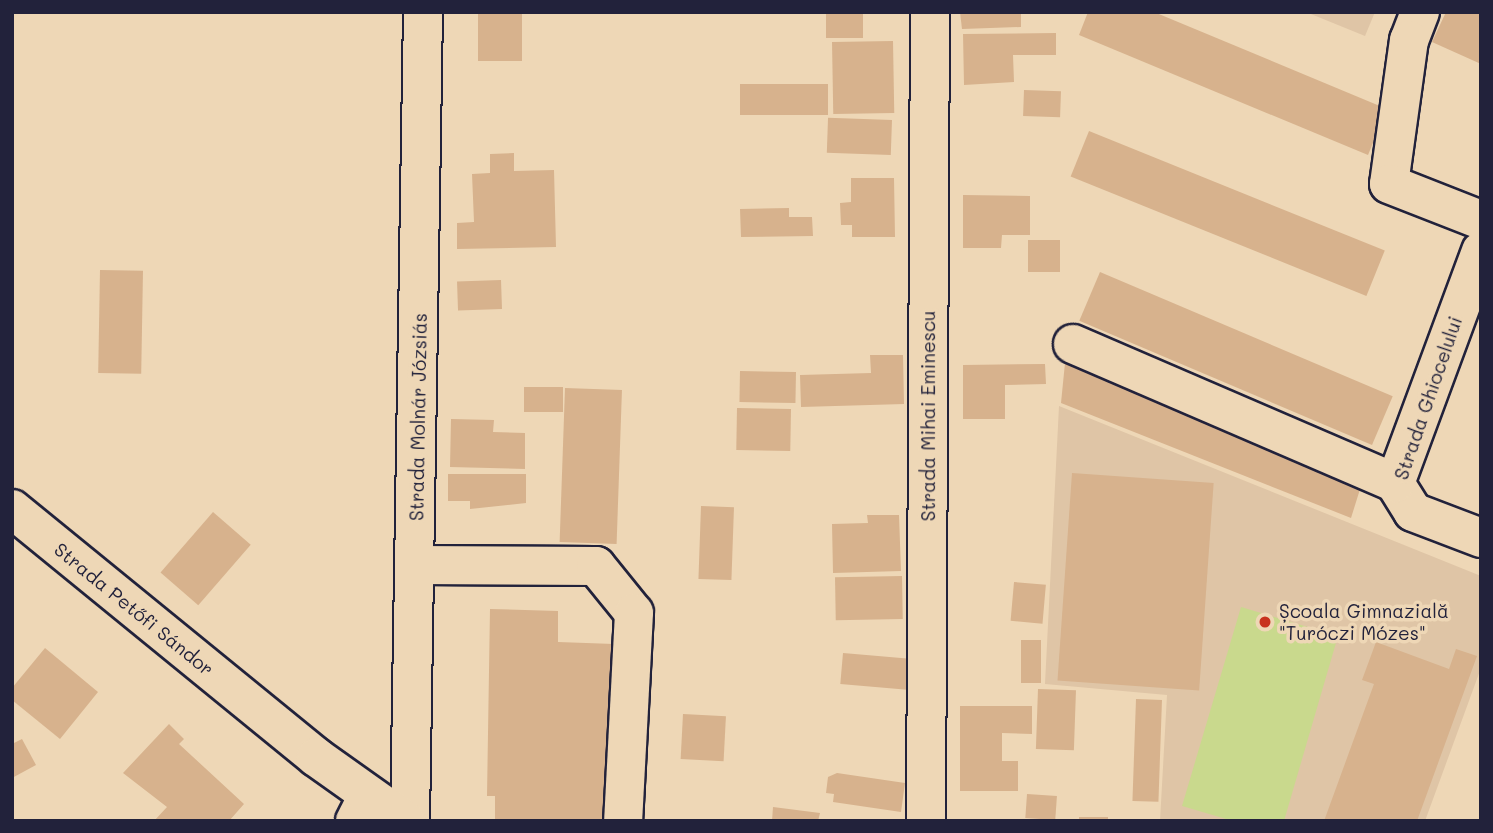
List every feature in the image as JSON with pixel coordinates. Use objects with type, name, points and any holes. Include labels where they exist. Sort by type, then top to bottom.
[{"type":"street","name":"Strada Molnár Józsiás","points":[[408,821],[416,565],[423,12]]},
{"type":"street","name":"Strada Mihai Eminescu","points":[[926,821],[930,12]]},
{"type":"street","points":[[1420,12],[1409,40],[1389,184],[1481,220]]},
{"type":"street","name":"Strada Ghiocelului","points":[[1481,251],[1395,483],[1413,512],[1481,538]]},
{"type":"street","points":[[1073,344],[1395,483]]},
{"type":"street","name":"Strada Petőfi Sándor","points":[[15,518],[255,708],[362,808],[408,821]]},
{"type":"street","points":[[416,565],[596,566],[634,613],[623,821]]},
{"type":"shaded area","points":[[1306,12],[1375,12],[1365,36]]},
{"type":"shaded area","name":"Școala Gimnazială \"Turóczi Mózes\"","points":[[1059,406],[1481,576],[1481,668],[1425,821],[1160,821],[1167,695],[1045,684]]},
{"type":"green space","points":[[1241,607],[1338,636],[1284,821],[1233,821],[1182,806]]},
{"type":"building","points":[[478,12],[522,12],[522,61],[478,61]]},
{"type":"building","points":[[826,12],[863,12],[863,38],[826,38]]},
{"type":"building","points":[[960,12],[1021,12],[1021,27],[962,29]]},
{"type":"building","points":[[1088,12],[1154,12],[1387,109],[1368,155],[1079,35]]},
{"type":"building","points":[[1446,12],[1481,12],[1481,64],[1432,42]]},
{"type":"building","points":[[1056,33],[1056,55],[1013,55],[1014,82],[964,85],[963,34]]},
{"type":"building","points":[[893,41],[894,113],[833,114],[832,42]]},
{"type":"building","points":[[740,84],[828,84],[828,115],[740,115]]},
{"type":"building","points":[[1024,90],[1061,91],[1060,117],[1023,116]]},
{"type":"building","points":[[828,118],[892,120],[891,155],[827,153]]},
{"type":"building","points":[[1089,131],[1385,250],[1366,296],[1071,176]]},
{"type":"building","points":[[514,153],[514,171],[554,170],[556,247],[457,249],[457,223],[474,222],[472,174],[490,173],[490,154]]},
{"type":"building","points":[[851,178],[894,178],[895,237],[852,237],[852,225],[841,225],[840,203],[851,202]]},
{"type":"building","points":[[963,195],[1030,196],[1030,235],[1002,235],[1001,248],[963,248]]},
{"type":"building","points":[[789,208],[789,217],[812,217],[813,236],[741,237],[740,209]]},
{"type":"building","points":[[1028,240],[1060,240],[1060,272],[1028,272]]},
{"type":"building","points":[[100,270],[143,271],[141,374],[98,373]]},
{"type":"building","points":[[1100,272],[1393,396],[1372,445],[1079,321]]},
{"type":"building","points":[[501,280],[502,309],[458,311],[457,282]]},
{"type":"building","points":[[870,355],[903,355],[904,404],[801,407],[800,375],[871,373]]},
{"type":"building","points":[[1065,363],[1361,486],[1351,518],[1061,403]]},
{"type":"building","points":[[1045,364],[1046,384],[1005,385],[1005,419],[963,419],[963,365]]},
{"type":"building","points":[[740,371],[796,372],[795,403],[739,402]]},
{"type":"building","points":[[524,387],[563,387],[563,412],[524,412]]},
{"type":"building","points":[[565,388],[622,390],[617,544],[560,542]]},
{"type":"building","points":[[737,408],[791,409],[790,451],[736,450]]},
{"type":"building","points":[[451,419],[494,420],[493,432],[525,433],[525,469],[450,467]]},
{"type":"building","points":[[1072,473],[1214,483],[1199,690],[1057,680]]},
{"type":"building","points":[[448,474],[526,474],[526,503],[470,509],[470,501],[448,501]]},
{"type":"building","points":[[701,506],[734,507],[731,580],[698,579]]},
{"type":"building","points":[[213,512],[251,545],[198,605],[161,572]]},
{"type":"building","points":[[867,515],[899,515],[901,571],[833,573],[832,524],[868,523]]},
{"type":"building","points":[[902,576],[903,619],[836,620],[835,577]]},
{"type":"building","points":[[1014,582],[1046,585],[1042,624],[1011,621]]},
{"type":"building","points":[[490,609],[558,611],[558,642],[614,644],[610,821],[495,821],[495,796],[487,796]]},
{"type":"building","points":[[1021,640],[1041,640],[1041,683],[1021,683]]},
{"type":"building","points":[[1376,642],[1449,669],[1456,649],[1477,656],[1417,821],[1324,821],[1374,684],[1362,680]]},
{"type":"building","points":[[45,648],[98,692],[60,739],[12,700],[12,688]]},
{"type":"building","points":[[843,653],[913,659],[910,690],[840,684]]},
{"type":"building","points":[[1038,689],[1076,690],[1074,750],[1036,749]]},
{"type":"building","points":[[1136,699],[1162,700],[1158,802],[1132,801]]},
{"type":"building","points":[[960,706],[1032,706],[1032,734],[1002,733],[1002,761],[1018,761],[1018,791],[960,791]]},
{"type":"building","points":[[683,714],[726,716],[724,761],[681,759]]},
{"type":"building","points":[[169,724],[184,739],[179,744],[244,804],[229,821],[154,821],[167,807],[123,773]]},
{"type":"building","points":[[22,739],[36,765],[12,778],[12,744]]},
{"type":"building","points":[[837,773],[905,783],[901,812],[833,802],[834,794],[826,793],[828,777]]},
{"type":"building","points":[[1027,794],[1057,796],[1055,820],[1025,818]]},
{"type":"building","points":[[773,807],[820,813],[818,821],[772,821]]},
{"type":"building","points":[[1079,817],[1108,817],[1108,821],[1079,821]]},
{"type":"place","name":"Școala Gimnazială \"Turóczi Mózes\"","points":[[1265,622]]}]
